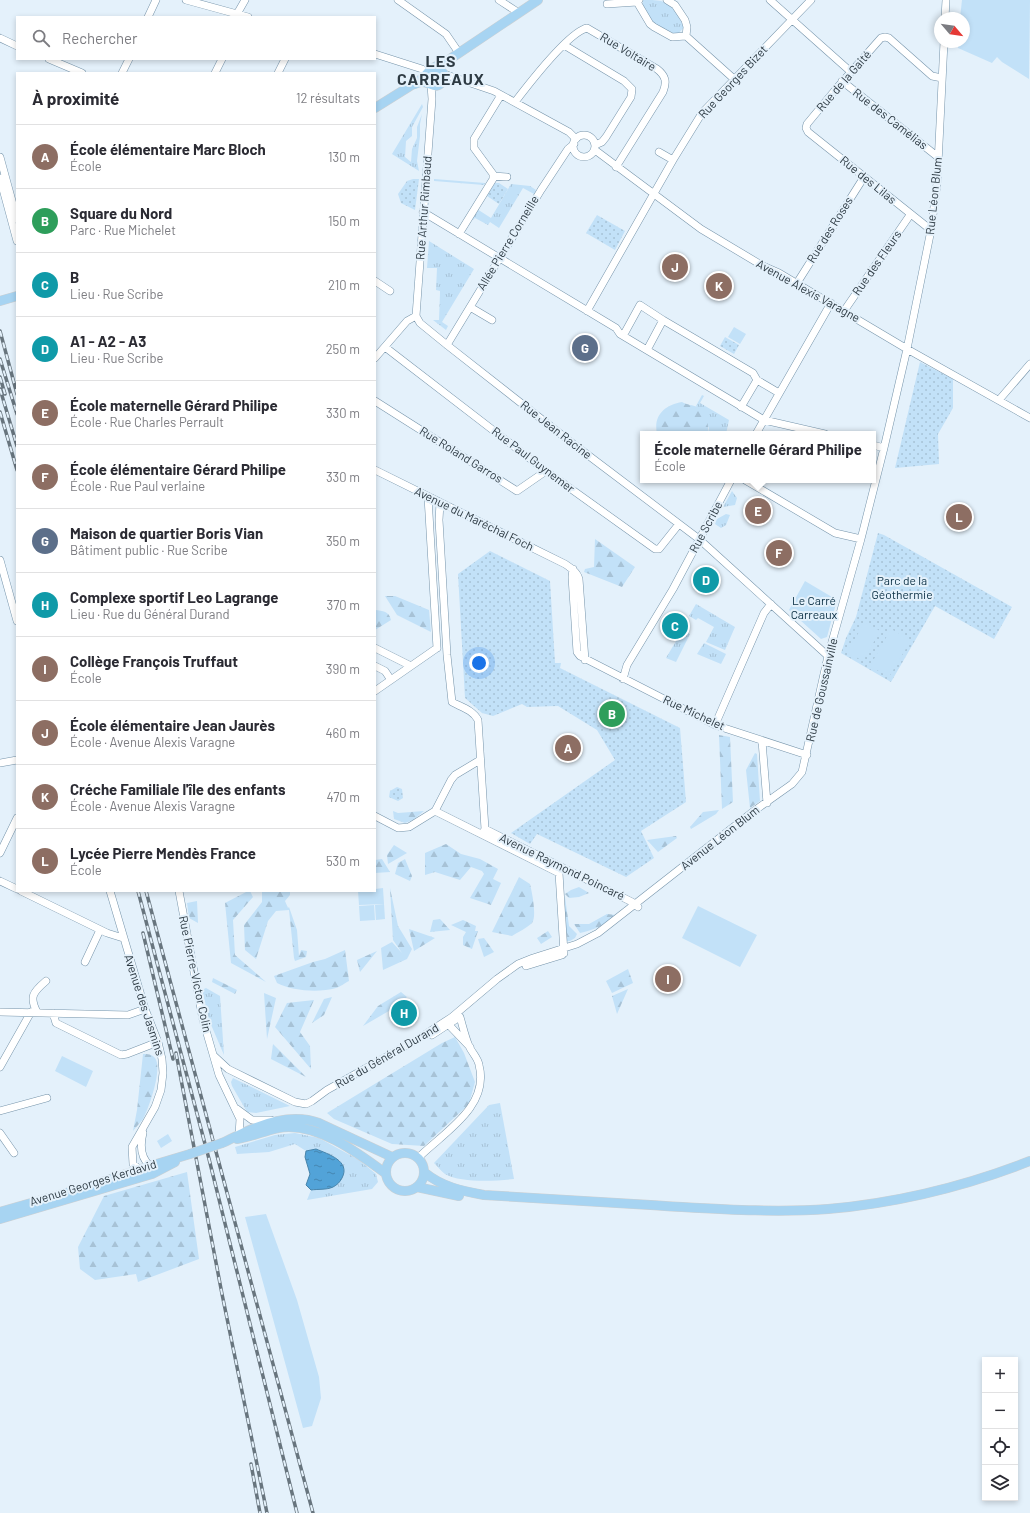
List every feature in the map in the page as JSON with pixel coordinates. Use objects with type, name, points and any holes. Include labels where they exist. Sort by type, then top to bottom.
[{"type":"main road","points":[[376,107],[412,85],[428,72],[450,60],[538,0]]},
{"type":"main road","points":[[412,85],[423,82],[436,85],[444,80],[445,67],[450,60]]},
{"type":"main road","points":[[428,72],[439,68],[444,74]]},
{"type":"main road","points":[[428,72],[427,80],[436,85]]},
{"type":"main road","points":[[4,300],[16,297]]},
{"type":"main road","points":[[149,1167],[162,1170],[188,1155],[225,1142],[253,1129],[295,1118],[319,1123],[392,1157]]},
{"type":"main road","points":[[225,1142],[248,1138],[279,1128],[304,1128],[319,1133],[362,1156],[386,1173]]},
{"type":"main road","points":[[403,1153],[414,1155],[418,1158],[424,1167],[424,1172],[423,1178],[417,1187],[407,1191],[395,1189],[388,1182],[386,1173],[388,1162],[392,1157],[403,1153]]},
{"type":"main road","points":[[424,1172],[441,1184],[456,1190],[484,1195],[754,1211],[829,1209],[874,1203],[943,1189],[985,1178],[1030,1161]]},
{"type":"main road","name":"Avenue Georges Kerdavid","points":[[0,1212],[87,1187],[149,1167]]},
{"type":"main road","name":"Avenue Georges Kerdavid","points":[[0,1219],[122,1184],[149,1167]]},
{"type":"main road","points":[[417,1187],[456,1196],[470,1197],[484,1195]]},
{"type":"street","points":[[148,16],[156,0]]},
{"type":"street","points":[[186,0],[243,16],[245,0]]},
{"type":"street","points":[[398,0],[446,34],[459,53]]},
{"type":"street","points":[[499,0],[519,14]]},
{"type":"street","points":[[667,0],[675,5],[685,20],[687,27],[686,36]]},
{"type":"street","points":[[770,0],[851,72]]},
{"type":"street","name":"Rue Georges Bizet","points":[[587,311],[673,160],[702,113],[811,0]]},
{"type":"street","points":[[945,12],[946,0]]},
{"type":"street","points":[[607,4],[638,1],[650,24],[672,37],[686,36],[734,79]]},
{"type":"street","name":"Rue Voltaire","points":[[515,102],[564,45],[581,29],[587,28],[657,69],[663,73],[665,78],[666,84],[663,92],[616,167]]},
{"type":"street","points":[[0,38],[16,46]]},
{"type":"street","name":"Rue de la Gaité","points":[[806,128],[807,124],[842,82],[881,38],[888,38],[932,76],[942,78]]},
{"type":"street","points":[[444,74],[494,91],[569,132],[575,141],[574,149],[577,153],[581,156],[587,156],[591,154],[606,137],[631,97],[632,89],[624,81],[564,45]]},
{"type":"street","name":"Rue Léon Blum","points":[[907,349],[936,200],[944,48]]},
{"type":"street","points":[[376,54],[428,72]]},
{"type":"street","points":[[51,60],[80,72]]},
{"type":"street","points":[[122,72],[128,60]]},
{"type":"street","points":[[215,72],[221,60]]},
{"type":"street","points":[[278,72],[284,60]]},
{"type":"street","points":[[436,85],[454,81],[500,95]]},
{"type":"street","name":"Rue des Camélias","points":[[842,82],[938,157]]},
{"type":"street","name":"Rue Arthur Rimbaud","points":[[416,316],[432,99],[436,85]]},
{"type":"street","points":[[493,176],[473,144],[500,95]]},
{"type":"street","name":"Rue des Lilas","points":[[806,128],[808,132],[910,215],[931,230]]},
{"type":"street","name":"Avenue Alexis Varagne","points":[[575,141],[582,135],[593,138],[595,148],[616,167],[654,193],[701,229],[763,266],[797,283],[907,349],[1030,418]]},
{"type":"street","name":"Allée Pierre Corneille","points":[[447,345],[541,190],[575,141]]},
{"type":"street","points":[[659,152],[673,160]]},
{"type":"street","points":[[0,157],[16,215]]},
{"type":"street","points":[[493,176],[507,177]]},
{"type":"street","points":[[459,234],[493,176]]},
{"type":"street","name":"Rue des Roses","points":[[797,283],[864,177]]},
{"type":"street","points":[[0,178],[16,237]]},
{"type":"street","points":[[423,212],[616,328],[623,336],[764,420],[811,431]]},
{"type":"street","name":"Rue des Fleurs","points":[[844,311],[910,215]]},
{"type":"street","points":[[376,282],[390,291]]},
{"type":"street","points":[[758,431],[831,303]]},
{"type":"street","points":[[623,336],[640,305],[753,373],[757,380],[779,393]]},
{"type":"street","points":[[470,307],[492,320]]},
{"type":"street","points":[[376,357],[407,321],[416,316]]},
{"type":"street","name":"Rue Jean Racine","points":[[416,316],[420,323],[447,345],[572,443],[699,539],[828,656]]},
{"type":"street","points":[[647,350],[664,320]]},
{"type":"street","name":"Rue Paul Guynemer","points":[[385,347],[546,471],[655,548],[659,549],[679,524]]},
{"type":"street","name":"Rue de Goussainville","points":[[876,480],[907,349]]},
{"type":"street","points":[[999,400],[1030,364]]},
{"type":"street","points":[[741,407],[757,380]]},
{"type":"street","name":"Rue Roland Garros","points":[[376,402],[517,491],[546,471]]},
{"type":"street","points":[[876,447],[884,448]]},
{"type":"street","name":"Avenue du Maréchal Foch","points":[[376,471],[573,569]]},
{"type":"street","name":"Rue Scribe","points":[[623,679],[627,665],[673,589],[729,483]]},
{"type":"street","points":[[750,483],[835,533],[861,539]]},
{"type":"street","name":"Rue de Goussainville","points":[[801,774],[804,769],[828,656],[875,483]]},
{"type":"street","points":[[428,497],[437,648]]},
{"type":"street","points":[[440,503],[447,655],[452,702],[476,715],[478,720],[484,831]]},
{"type":"street","points":[[0,560],[16,617]]},
{"type":"street","name":"Rue Michelet","points":[[573,569],[572,577],[577,652],[585,660],[715,724],[807,755]]},
{"type":"street","points":[[715,724],[764,613],[771,604]]},
{"type":"street","points":[[376,648],[411,666]]},
{"type":"street","points":[[437,648],[447,655]]},
{"type":"street","points":[[376,690],[437,648]]},
{"type":"street","points":[[376,667],[384,671],[391,680]]},
{"type":"street","points":[[762,740],[766,803]]},
{"type":"street","points":[[0,763],[16,760]]},
{"type":"street","points":[[376,817],[398,828],[409,828],[435,811],[453,777],[480,760]]},
{"type":"street","name":"Avenue Léon Blum","points":[[451,1022],[511,968],[533,958],[577,950],[598,937],[637,905],[757,814],[766,803],[801,774]]},
{"type":"street","name":"Avenue Raymond Poincaré","points":[[435,811],[484,831],[561,871],[637,905]]},
{"type":"street","points":[[0,853],[16,820]]},
{"type":"street","points":[[561,871],[564,952]]},
{"type":"street","points":[[0,881],[16,889]]},
{"type":"street","points":[[23,892],[100,930],[123,938]]},
{"type":"street","name":"Avenue des Jasmins","points":[[110,892],[123,938],[145,1009],[158,1042],[162,1059],[163,1073],[161,1090],[155,1108],[132,1147],[133,1164],[139,1169]]},
{"type":"street","name":"Rue Pierre-Victor Colin","points":[[179,892],[201,1013],[219,1072],[240,1119],[239,1135]]},
{"type":"street","points":[[85,962],[100,930]]},
{"type":"street","name":"Avenue Léon Blum","points":[[460,1017],[506,976],[526,965],[564,952]]},
{"type":"street","points":[[0,1067],[34,1012],[34,994],[46,981]]},
{"type":"street","points":[[0,1012],[128,1014],[145,1009]]},
{"type":"street","points":[[53,1013],[54,1021],[56,1023],[121,1055],[158,1042]]},
{"type":"street","points":[[418,1158],[465,1114],[477,1097],[481,1085],[479,1064],[470,1047],[451,1022],[460,1017],[470,1047]]},
{"type":"street","name":"Rue du Général Durand","points":[[228,1069],[300,1104],[306,1104],[323,1094],[329,1094],[451,1022]]},
{"type":"street","points":[[214,1056],[228,1069],[219,1072]]},
{"type":"street","name":"Rue Pierre-Victor Colin","points":[[228,1069],[226,1079],[228,1092]]},
{"type":"street","points":[[0,1111],[47,1098]]},
{"type":"street","name":"Rue Pierre-Victor Colin","points":[[235,1106],[252,1120],[295,1118]]},
{"type":"street","points":[[240,1119],[253,1129],[265,1132]]},
{"type":"street","points":[[144,1128],[141,1149],[149,1167]]},
{"type":"street","points":[[0,1133],[14,1153]]},
{"type":"street","points":[[122,1184],[134,1176],[139,1169]]},
{"type":"green space","points":[[643,0],[655,0],[668,4],[675,11],[684,27],[678,34],[676,34],[657,25],[652,21],[643,7]]},
{"type":"green space","points":[[962,0],[1030,0],[1029,79],[1002,62],[997,57],[992,63],[958,48],[970,48],[970,12],[961,12]]},
{"type":"green space","points":[[422,104],[423,107],[412,127],[412,136],[406,141],[405,157],[411,162],[412,149],[417,138],[417,127],[422,114],[417,161],[419,171],[392,154]]},
{"type":"green space","points":[[419,179],[415,210],[401,203],[398,194],[407,181]]},
{"type":"green space","points":[[434,179],[485,183],[484,185],[434,181]]},
{"type":"green space","points":[[495,183],[499,183],[508,189],[499,204],[487,196]]},
{"type":"green space","points":[[511,184],[530,186],[536,190],[534,194],[523,188],[499,228],[490,222],[488,225],[475,218],[473,220],[472,219],[477,209],[491,218]]},
{"type":"green space","points":[[597,215],[625,231],[615,250],[586,233]]},
{"type":"green space","points":[[429,241],[474,269],[442,322],[448,326],[446,330],[433,320],[439,320],[440,291],[436,290],[437,268],[427,268]]},
{"type":"green space","points":[[734,327],[746,334],[740,344],[728,337]]},
{"type":"green space","points":[[725,337],[739,345],[734,354],[720,346]]},
{"type":"green space","points":[[920,362],[953,379],[953,408],[938,434],[939,464],[895,468]]},
{"type":"green space","points":[[702,395],[704,396],[700,403],[729,420],[727,431],[708,431],[709,428],[696,406]]},
{"type":"green space","points":[[682,402],[700,409],[705,415],[708,423],[708,431],[657,431],[656,427],[659,416],[666,408]]},
{"type":"green space","points":[[732,491],[737,498],[735,505],[723,507]]},
{"type":"green space","points":[[726,514],[730,515],[726,525],[721,528],[715,524],[717,519]]},
{"type":"green space","name":"Parc de la Géothermie","points":[[878,533],[1012,607],[994,639],[935,606],[891,682],[841,653],[856,617]]},
{"type":"green space","points":[[595,539],[635,567],[622,587],[584,572],[585,569],[594,567]]},
{"type":"green space","points":[[490,551],[550,581],[555,663],[561,663],[560,668],[680,728],[686,802],[641,831],[654,858],[626,877],[537,834],[530,844],[511,833],[615,760],[597,730],[558,706],[527,707],[522,704],[493,716],[482,713],[465,698],[458,574]]},
{"type":"green space","name":"Le Carré Carreaux","points":[[805,581],[837,600],[827,637],[821,639],[789,610]]},
{"type":"green space","points":[[385,596],[395,596],[429,610],[431,632],[397,615]]},
{"type":"green space","points":[[696,604],[735,627],[725,650],[706,642],[714,627],[698,618],[696,620],[689,616]]},
{"type":"green space","points":[[376,610],[387,613],[391,620],[376,629]]},
{"type":"green space","points":[[865,622],[880,631],[863,661],[847,652]]},
{"type":"green space","points":[[891,629],[911,640],[889,677],[870,666]]},
{"type":"green space","points":[[682,631],[690,634],[676,662],[666,658]]},
{"type":"green space","points":[[704,643],[726,654],[721,664],[697,654]]},
{"type":"green space","points":[[719,735],[730,737],[733,802],[722,809]]},
{"type":"green space","points":[[755,753],[757,754],[760,801],[750,808],[746,770]]},
{"type":"green space","points":[[397,787],[402,789],[403,798],[398,801],[389,797],[390,791]]},
{"type":"green space","points":[[719,810],[716,814],[691,829],[690,827],[703,812]]},
{"type":"green space","points":[[393,811],[398,813],[424,811],[413,820],[405,823],[394,819]]},
{"type":"green space","points":[[676,836],[677,838],[658,852],[647,840]]},
{"type":"green space","points":[[446,844],[461,854],[480,859],[498,869],[493,879],[501,883],[491,905],[470,898],[484,874],[482,871],[471,867],[460,880],[435,872],[425,875],[425,853]]},
{"type":"green space","points":[[394,845],[407,853],[388,864],[387,855]]},
{"type":"green space","points":[[382,859],[390,872],[376,873],[376,860]]},
{"type":"green space","points":[[405,859],[412,876],[410,881],[395,874],[398,863]]},
{"type":"green space","points":[[519,877],[530,884],[534,910],[532,923],[512,936],[492,932]]},
{"type":"green space","points":[[579,887],[589,893],[579,897],[569,898],[565,894],[571,890]]},
{"type":"green space","points":[[383,888],[384,904],[359,905],[358,892],[376,892],[376,889]]},
{"type":"green space","points":[[390,888],[398,926],[412,949],[407,959],[383,970],[381,948],[392,942],[402,953],[393,940]]},
{"type":"green space","points":[[246,892],[250,892],[253,897],[233,920],[235,955],[266,982],[231,963],[225,903]]},
{"type":"green space","points":[[262,892],[290,892],[290,895],[285,901],[288,908],[289,907],[297,930],[299,956],[301,950],[307,951],[306,957],[295,961],[289,910],[276,911],[268,921],[256,959],[245,950],[244,925],[262,902]]},
{"type":"green space","points":[[565,897],[569,926],[577,934],[575,938],[570,941],[567,941],[565,931]]},
{"type":"green space","points":[[197,901],[198,923],[189,918],[187,903]]},
{"type":"green space","points":[[384,904],[385,919],[376,920],[375,905]]},
{"type":"green space","points":[[374,905],[375,920],[360,921],[359,906]]},
{"type":"green space","points":[[698,906],[757,935],[740,967],[682,938]]},
{"type":"green space","points":[[607,914],[616,915],[600,927],[580,933],[574,924],[589,924]]},
{"type":"green space","points":[[440,919],[450,930],[430,932],[433,920]]},
{"type":"green space","points":[[463,920],[476,926],[475,931],[478,931],[472,949],[463,945],[463,937],[466,932],[451,925]]},
{"type":"green space","points":[[409,929],[435,938],[414,951]]},
{"type":"green space","points":[[548,931],[552,937],[541,944],[537,938]]},
{"type":"green space","points":[[484,938],[494,952],[484,957],[478,939]]},
{"type":"green space","points":[[345,950],[349,981],[338,987],[329,990],[314,991],[290,988],[277,983],[274,976],[325,959]]},
{"type":"green space","points":[[377,951],[360,972],[357,960]]},
{"type":"green space","points":[[628,969],[633,983],[612,993],[606,981]]},
{"type":"green space","points":[[213,978],[237,990],[235,994],[212,982]]},
{"type":"green space","points":[[206,988],[220,996],[224,1055],[209,1020],[202,990]]},
{"type":"green space","points":[[628,989],[617,1014],[612,996]]},
{"type":"green space","points":[[401,992],[407,997],[394,1008],[363,1026],[378,1006]]},
{"type":"green space","points":[[264,993],[276,998],[267,1039]]},
{"type":"green space","points":[[332,997],[324,1015],[312,1023],[324,999]]},
{"type":"green space","points":[[314,1000],[300,1032],[310,1046],[311,1069],[275,1027],[287,1003]]},
{"type":"green space","points":[[455,1037],[464,1053],[475,1082],[469,1104],[424,1146],[392,1144],[334,1119],[327,1113],[442,1043]]},
{"type":"green space","points":[[273,1044],[306,1077],[271,1059]]},
{"type":"green space","points":[[143,1054],[151,1055],[155,1058],[157,1063],[156,1079],[152,1098],[146,1114],[133,1131],[137,1110]]},
{"type":"green space","points":[[62,1056],[93,1071],[86,1087],[55,1071]]},
{"type":"green space","points":[[233,1078],[290,1106],[256,1113],[247,1112],[232,1086],[231,1082]]},
{"type":"green space","points":[[500,1103],[514,1179],[488,1181],[469,1180],[452,1177],[445,1174],[434,1163],[489,1105]]},
{"type":"green space","points":[[295,1133],[319,1138],[359,1160],[376,1174],[378,1182],[372,1189],[307,1200],[311,1190],[332,1187],[316,1149],[306,1151],[295,1144],[269,1152],[237,1154],[235,1147],[275,1135]]},
{"type":"green space","points":[[168,1134],[172,1141],[161,1148],[157,1141]]},
{"type":"green space","points":[[187,1172],[199,1259],[138,1282],[136,1274],[95,1280],[80,1269],[78,1247],[104,1196]]},
{"type":"green space","points":[[266,1214],[297,1300],[319,1377],[321,1398],[312,1426],[303,1428],[245,1217]]},
{"type":"water","points":[[316,1149],[337,1159],[343,1167],[344,1172],[342,1178],[331,1188],[311,1190],[306,1185],[310,1174],[305,1157],[306,1151]]},
{"type":"railway","points":[[0,331],[16,390]]},
{"type":"railway","points":[[0,359],[16,411]]},
{"type":"railway","points":[[0,377],[5,394]]},
{"type":"railway","points":[[0,389],[16,443]]},
{"type":"railway","points":[[0,412],[16,467]]},
{"type":"railway","points":[[138,892],[209,1159],[297,1513]]},
{"type":"railway","points":[[146,892],[313,1513]]},
{"type":"railway","points":[[143,933],[173,1059]]},
{"type":"railway","points":[[176,1053],[222,1294],[267,1513]]},
{"type":"railway","points":[[251,1464],[260,1513]]},
{"type":"place","name":"École élémentaire Jean Jaurès","points":[[675,267]]},
{"type":"place","name":"Créche Familiale l'île des enfants","points":[[719,286]]},
{"type":"place","name":"Maison de quartier Boris Vian","points":[[585,348]]},
{"type":"place","name":"École maternelle Gérard Philipe","points":[[758,511]]},
{"type":"place","name":"Lycée Pierre Mendès France","points":[[959,517]]},
{"type":"place","name":"École élémentaire Gérard Philipe","points":[[779,553]]},
{"type":"place","name":"A1 - A2 - A3","points":[[706,580]]},
{"type":"place","name":"B","points":[[675,626]]},
{"type":"place","name":"Square du Nord","points":[[612,714]]},
{"type":"place","name":"École élémentaire Marc Bloch","points":[[568,748]]},
{"type":"place","name":"Collège François Truffaut","points":[[668,979]]},
{"type":"place","name":"Complexe sportif Leo Lagrange","points":[[404,1013]]},
{"type":"district","name":"LES CARREAUX","points":[[441,70]]}]
